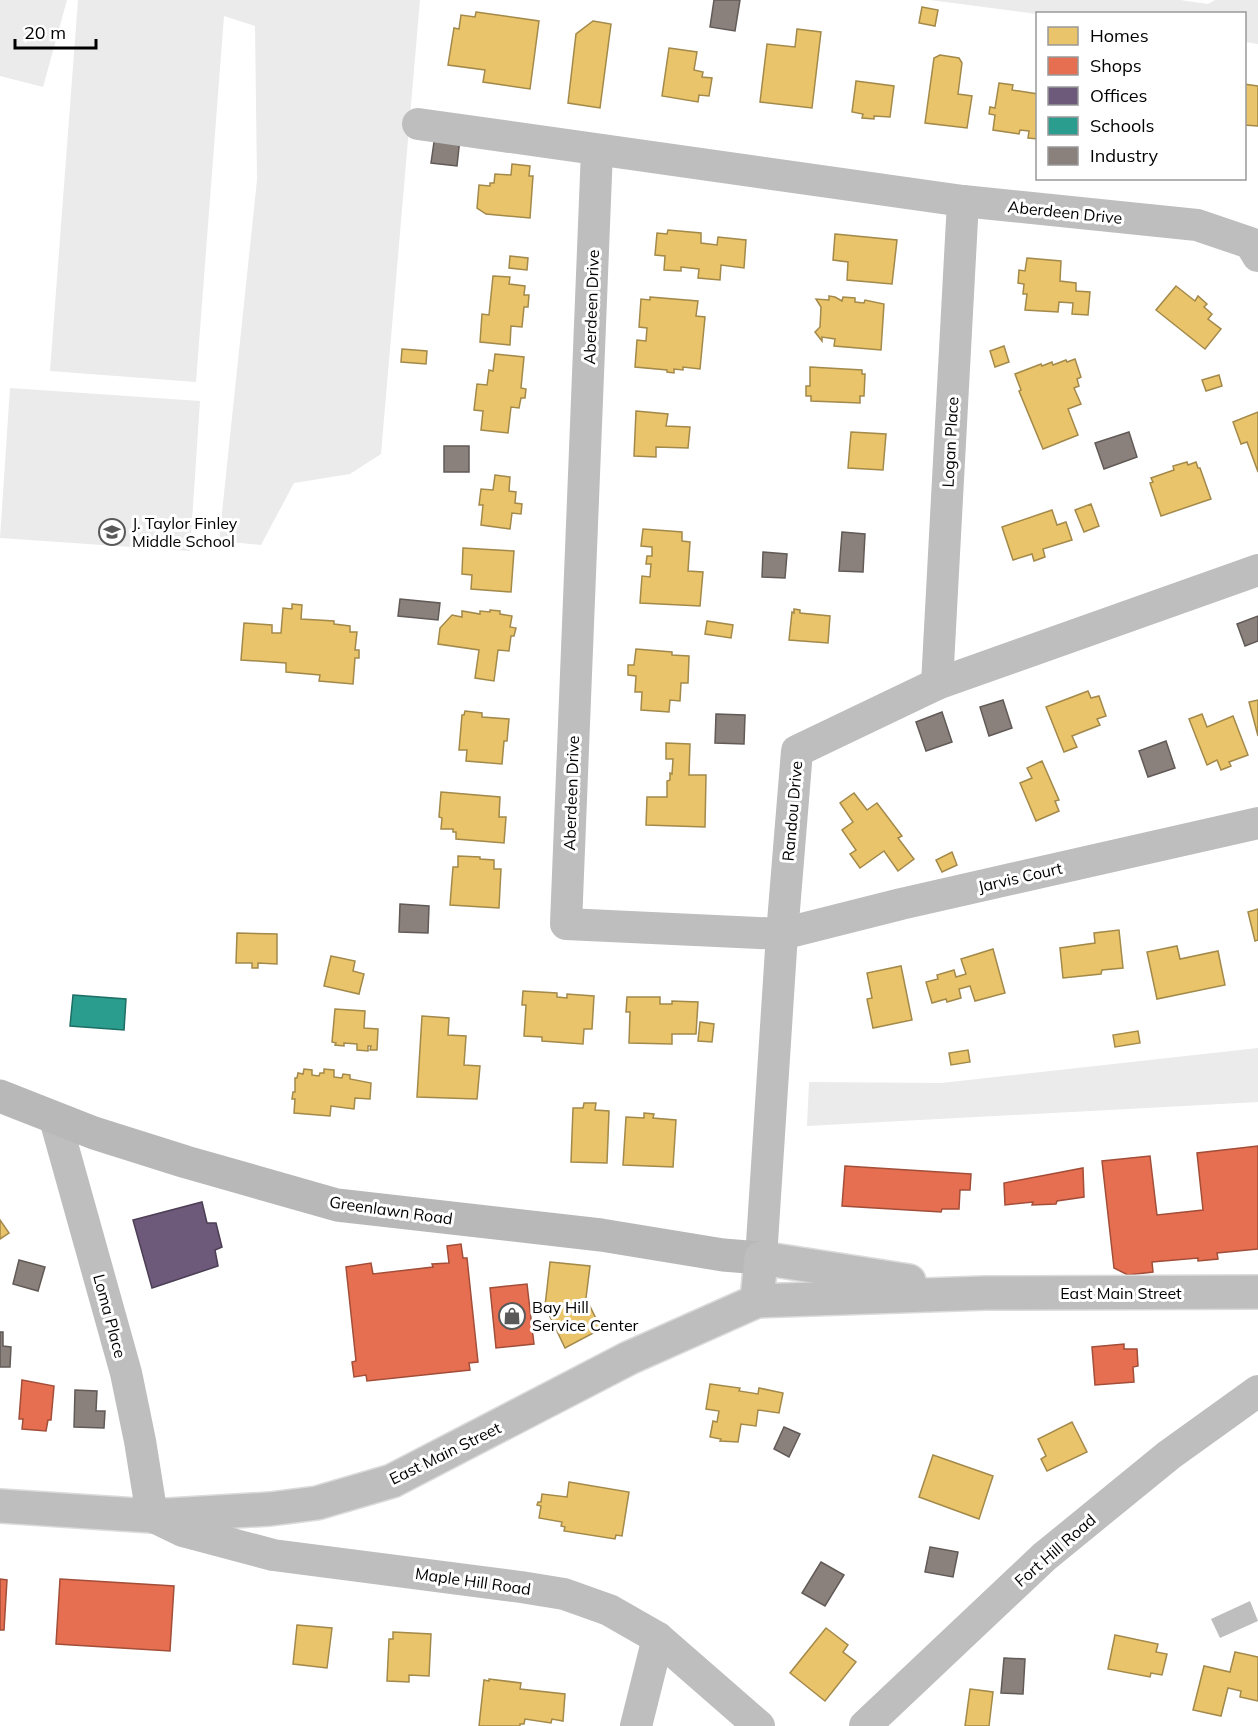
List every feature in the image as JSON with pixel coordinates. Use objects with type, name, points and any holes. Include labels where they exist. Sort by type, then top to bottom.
[{"type":"main road","name":"Greenlawn Road","points":[[0,1096],[94,1133],[186,1162],[337,1204],[601,1235],[723,1255],[761,1258]]},
{"type":"main road","name":"East Main Street","points":[[761,1258],[985,1293]]},
{"type":"main road","points":[[757,1301],[761,1258]]},
{"type":"main road","name":"East Main Street","points":[[0,1506],[152,1516],[270,1509],[317,1503],[392,1481],[629,1358],[757,1301],[985,1293],[1258,1292]]},
{"type":"street","points":[[418,124],[597,150]]},
{"type":"street","name":"Aberdeen Drive","points":[[782,934],[566,924],[597,150],[963,201],[1197,225],[1250,243],[1258,256]]},
{"type":"street","name":"Logan Place","points":[[937,684],[963,201]]},
{"type":"street","name":"Randou Drive","points":[[761,1258],[782,934],[797,751],[937,684],[1258,570]]},
{"type":"street","name":"Jarvis Court","points":[[782,934],[912,901],[1258,823]]},
{"type":"street","name":"Loma Place","points":[[55,1119],[126,1373],[152,1516]]},
{"type":"street","name":"Fort Hill Road","points":[[865,1726],[1044,1557],[1169,1455],[1258,1391]]},
{"type":"street","name":"Maple Hill Road","points":[[152,1516],[183,1532],[273,1555],[564,1594],[609,1610],[658,1638],[759,1726]]},
{"type":"street","points":[[636,1726],[658,1638]]},
{"type":"shaded area","points":[[0,0],[67,0],[43,87],[0,76]]},
{"type":"shaded area","points":[[78,0],[420,0],[381,454],[350,474],[294,483],[261,545],[219,541],[257,180],[255,26],[224,16],[196,382],[50,371]]},
{"type":"shaded area","points":[[930,0],[1180,0],[1208,4],[1215,0],[1258,0],[1258,44],[1246,42],[1246,12],[1036,12],[1036,14]]},
{"type":"shaded area","points":[[10,388],[200,401],[190,551],[0,538]]},
{"type":"shaded area","points":[[1258,1048],[1258,1102],[807,1126],[809,1082],[941,1083]]},
{"type":"shaded area","points":[[1250,1601],[1258,1621],[1220,1638],[1211,1619]]},
{"type":"building: Homes","points":[[922,7],[938,10],[935,26],[919,23]]},
{"type":"building: Homes","points":[[476,12],[539,21],[530,89],[483,82],[485,70],[448,65],[454,28],[459,29],[461,15],[475,17]]},
{"type":"building: Homes","points":[[593,21],[611,24],[600,108],[568,103],[576,34]]},
{"type":"building: Homes","points":[[797,29],[821,32],[812,108],[760,102],[767,44],[795,47]]},
{"type":"building: Homes","points":[[669,48],[697,52],[694,70],[703,72],[702,77],[712,78],[709,96],[699,95],[698,102],[662,96]]},
{"type":"building: Homes","points":[[940,55],[959,58],[962,63],[958,94],[972,96],[967,128],[925,123],[934,58]]},
{"type":"building: Homes","points":[[856,81],[894,86],[890,117],[862,118],[863,114],[852,112]]},
{"type":"building: Homes","points":[[999,83],[1013,85],[1012,90],[1036,94],[1036,139],[1028,138],[1029,131],[1020,130],[1019,134],[993,130],[995,115],[989,114],[990,107],[995,108]]},
{"type":"building: Homes","points":[[1246,84],[1258,86],[1258,126],[1246,125]]},
{"type":"building: Homes","points":[[512,164],[530,166],[529,176],[533,176],[530,218],[486,214],[477,208],[479,185],[490,186],[490,183],[494,183],[495,174],[511,175]]},
{"type":"building: Homes","points":[[668,230],[701,233],[701,243],[717,245],[718,237],[746,240],[744,268],[721,265],[720,280],[698,278],[699,269],[681,267],[681,271],[664,270],[665,256],[655,255],[657,233],[667,234]]},
{"type":"building: Homes","points":[[835,234],[897,240],[892,284],[847,280],[848,262],[833,260]]},
{"type":"building: Homes","points":[[510,256],[528,258],[527,270],[509,268]]},
{"type":"building: Homes","points":[[1027,258],[1061,261],[1060,281],[1076,283],[1076,291],[1090,292],[1088,315],[1072,314],[1073,303],[1059,302],[1058,312],[1025,310],[1027,294],[1023,294],[1024,284],[1018,283],[1019,270],[1025,271]]},
{"type":"building: Homes","points":[[493,276],[510,277],[509,284],[525,286],[524,295],[529,295],[528,307],[524,307],[522,327],[511,326],[510,345],[480,342],[482,314],[489,315]]},
{"type":"building: Homes","points":[[1176,286],[1195,301],[1198,296],[1207,304],[1204,307],[1212,314],[1208,319],[1221,329],[1205,349],[1156,310]]},
{"type":"building: Homes","points":[[829,296],[842,301],[843,297],[855,298],[855,302],[864,303],[865,300],[884,304],[881,350],[834,346],[835,339],[822,337],[822,341],[815,332],[820,327],[821,307],[816,299],[829,300]]},
{"type":"building: Homes","points":[[650,297],[698,301],[696,316],[705,317],[700,369],[683,367],[683,370],[674,369],[674,373],[667,372],[667,370],[635,367],[637,340],[646,341],[647,328],[639,327],[641,299],[650,300]]},
{"type":"building: Homes","points":[[1004,346],[1009,362],[995,367],[990,351]]},
{"type":"building: Homes","points":[[402,349],[427,351],[426,364],[401,362]]},
{"type":"building: Homes","points":[[495,354],[524,357],[521,388],[526,389],[525,398],[521,398],[519,408],[511,407],[508,433],[481,430],[483,411],[474,410],[477,384],[487,385],[489,370],[493,371]]},
{"type":"building: Homes","points":[[1075,359],[1081,377],[1077,379],[1079,386],[1074,388],[1081,404],[1068,409],[1078,435],[1043,449],[1019,391],[1021,390],[1015,374],[1041,364],[1042,366],[1052,362],[1053,365]]},
{"type":"building: Homes","points":[[810,367],[862,370],[862,374],[865,374],[864,396],[860,396],[860,403],[811,401],[811,396],[806,396],[806,386],[810,386]]},
{"type":"building: Homes","points":[[1219,375],[1222,386],[1206,391],[1202,380]]},
{"type":"building: Homes","points":[[636,411],[668,414],[666,426],[690,427],[688,448],[656,447],[656,457],[634,456]]},
{"type":"building: Homes","points":[[1258,412],[1258,472],[1247,442],[1241,444],[1233,422]]},
{"type":"building: Homes","points":[[851,432],[886,434],[883,470],[848,468]]},
{"type":"building: Homes","points":[[1187,462],[1188,465],[1196,462],[1200,468],[1211,499],[1161,516],[1150,483],[1153,482],[1151,478],[1174,470],[1173,466]]},
{"type":"building: Homes","points":[[495,475],[510,477],[509,491],[516,492],[515,503],[522,504],[521,514],[512,513],[510,529],[481,525],[483,505],[479,505],[481,489],[493,490]]},
{"type":"building: Homes","points":[[1091,504],[1099,526],[1084,532],[1075,510]]},
{"type":"building: Homes","points":[[1052,510],[1057,525],[1066,522],[1072,540],[1043,549],[1045,557],[1034,561],[1032,554],[1013,560],[1002,527]]},
{"type":"building: Homes","points":[[643,529],[682,532],[682,541],[690,542],[688,571],[703,572],[700,606],[640,603],[642,576],[650,577],[651,564],[646,564],[647,556],[652,556],[652,547],[641,546]]},
{"type":"building: Homes","points":[[463,548],[514,551],[511,592],[471,589],[472,575],[462,574]]},
{"type":"building: Homes","points":[[292,604],[302,605],[301,619],[334,621],[334,624],[350,626],[350,632],[357,632],[355,650],[359,650],[359,658],[355,658],[353,684],[319,681],[320,675],[286,672],[286,663],[241,660],[244,623],[272,625],[272,633],[281,633],[283,608],[292,609]]},
{"type":"building: Homes","points":[[794,609],[800,610],[800,613],[830,616],[828,643],[789,640]]},
{"type":"building: Homes","points":[[490,610],[512,616],[510,627],[516,628],[514,636],[511,636],[509,651],[498,650],[494,681],[475,678],[479,650],[438,644],[440,628],[452,615],[462,617],[462,611],[480,614],[480,611],[490,612]]},
{"type":"building: Homes","points":[[707,621],[733,625],[731,638],[705,634]]},
{"type":"building: Homes","points":[[636,649],[689,656],[688,683],[681,683],[680,701],[670,700],[669,712],[641,710],[642,692],[635,692],[636,676],[628,675],[628,665],[634,665]]},
{"type":"building: Homes","points":[[1088,691],[1091,698],[1099,696],[1106,716],[1097,719],[1100,725],[1072,736],[1077,747],[1064,752],[1046,707]]},
{"type":"building: Homes","points":[[1258,700],[1258,736],[1249,702]]},
{"type":"building: Homes","points":[[465,711],[482,713],[482,717],[509,719],[502,764],[466,761],[467,750],[459,750],[462,715]]},
{"type":"building: Homes","points":[[1202,714],[1207,727],[1233,716],[1248,755],[1229,762],[1231,766],[1221,770],[1217,760],[1207,765],[1189,719]]},
{"type":"building: Homes","points":[[666,743],[690,744],[689,775],[706,775],[705,827],[646,825],[647,797],[667,797],[667,781],[670,780],[670,773],[672,774],[673,759],[666,759]]},
{"type":"building: Homes","points":[[1042,761],[1059,800],[1055,801],[1059,811],[1036,821],[1020,783],[1032,778],[1027,768]]},
{"type":"building: Homes","points":[[441,792],[500,797],[499,817],[506,817],[504,843],[456,839],[456,832],[453,832],[453,829],[441,829],[442,818],[439,817]]},
{"type":"building: Homes","points":[[854,793],[867,810],[877,803],[902,836],[898,838],[914,859],[898,871],[884,851],[860,868],[850,854],[856,850],[842,830],[853,822],[840,803]]},
{"type":"building: Homes","points":[[952,852],[957,865],[942,872],[936,860]]},
{"type":"building: Homes","points":[[458,856],[494,860],[494,869],[501,869],[499,908],[450,905],[453,867],[458,867]]},
{"type":"building: Homes","points":[[1258,909],[1258,940],[1255,941],[1248,912]]},
{"type":"building: Homes","points":[[1119,930],[1123,968],[1102,970],[1101,974],[1063,978],[1060,948],[1095,943],[1094,933]]},
{"type":"building: Homes","points":[[237,933],[277,934],[277,964],[258,963],[258,968],[252,968],[252,963],[236,963]]},
{"type":"building: Homes","points":[[1177,946],[1180,959],[1218,951],[1225,985],[1157,999],[1147,952]]},
{"type":"building: Homes","points":[[993,949],[1005,993],[975,1001],[970,986],[959,989],[961,998],[932,1003],[926,982],[938,979],[937,975],[954,970],[956,977],[966,974],[961,959]]},
{"type":"building: Homes","points":[[331,956],[355,961],[353,971],[364,974],[359,994],[324,986]]},
{"type":"building: Homes","points":[[901,966],[912,1020],[873,1028],[867,999],[872,998],[867,973]]},
{"type":"building: Homes","points":[[523,991],[557,993],[557,997],[567,998],[567,994],[594,996],[592,1029],[584,1029],[583,1044],[542,1041],[542,1037],[524,1036],[526,1005],[522,1005]]},
{"type":"building: Homes","points":[[627,997],[660,997],[660,1004],[672,1004],[672,1001],[698,1002],[696,1034],[672,1034],[672,1044],[629,1043],[630,1012],[626,1012]]},
{"type":"building: Homes","points":[[335,1009],[365,1011],[364,1028],[378,1029],[377,1050],[370,1050],[371,1046],[368,1046],[368,1051],[357,1050],[357,1044],[335,1045],[336,1043],[332,1042]]},
{"type":"building: Homes","points":[[422,1016],[449,1018],[448,1035],[466,1036],[464,1065],[480,1066],[477,1099],[417,1097]]},
{"type":"building: Homes","points":[[700,1022],[714,1024],[712,1042],[698,1041]]},
{"type":"building: Homes","points":[[1138,1031],[1140,1043],[1115,1047],[1113,1035]]},
{"type":"building: Homes","points":[[968,1050],[970,1062],[951,1065],[949,1053]]},
{"type":"building: Homes","points":[[304,1069],[312,1070],[312,1075],[319,1076],[320,1073],[324,1073],[324,1069],[334,1070],[334,1077],[342,1078],[343,1074],[350,1075],[350,1079],[371,1083],[370,1099],[355,1098],[354,1109],[331,1106],[330,1116],[294,1113],[295,1099],[292,1099],[293,1092],[295,1092],[295,1078],[298,1073],[303,1074]]},
{"type":"building: Homes","points":[[584,1103],[596,1103],[595,1110],[609,1111],[607,1163],[571,1162],[573,1108],[583,1108]]},
{"type":"building: Homes","points":[[644,1113],[654,1114],[653,1118],[676,1120],[673,1167],[623,1165],[626,1117],[644,1118]]},
{"type":"building: Homes","points":[[0,1220],[9,1233],[0,1239]]},
{"type":"building: Homes","points":[[550,1262],[590,1266],[586,1298],[601,1329],[565,1348],[545,1306]]},
{"type":"building: Homes","points":[[710,1384],[740,1388],[739,1391],[758,1394],[759,1388],[783,1393],[779,1413],[758,1410],[756,1426],[741,1424],[738,1442],[720,1441],[721,1439],[710,1437],[713,1421],[717,1422],[719,1411],[706,1409]]},
{"type":"building: Homes","points":[[1072,1422],[1087,1452],[1047,1471],[1041,1459],[1046,1456],[1038,1439]]},
{"type":"building: Homes","points":[[933,1455],[993,1476],[979,1519],[919,1497]]},
{"type":"building: Homes","points":[[569,1482],[629,1492],[622,1536],[616,1535],[615,1539],[564,1531],[565,1527],[561,1526],[562,1522],[539,1518],[541,1506],[537,1505],[541,1502],[542,1494],[567,1497]]},
{"type":"building: Homes","points":[[297,1625],[332,1628],[327,1668],[293,1664]]},
{"type":"building: Homes","points":[[826,1628],[848,1645],[843,1652],[856,1662],[825,1701],[790,1673]]},
{"type":"building: Homes","points":[[393,1632],[431,1634],[429,1676],[409,1675],[409,1682],[387,1681],[389,1639],[393,1639]]},
{"type":"building: Homes","points":[[1115,1635],[1158,1644],[1156,1652],[1167,1654],[1162,1675],[1151,1673],[1150,1677],[1108,1669]]},
{"type":"building: Homes","points":[[1235,1652],[1258,1657],[1258,1701],[1240,1697],[1241,1691],[1228,1688],[1221,1716],[1193,1710],[1204,1666],[1230,1672]]},
{"type":"building: Homes","points":[[489,1679],[521,1683],[520,1689],[565,1694],[563,1721],[552,1719],[551,1723],[525,1719],[524,1724],[520,1726],[479,1726],[484,1680],[489,1681]]},
{"type":"building: Homes","points":[[970,1689],[993,1692],[989,1726],[965,1726]]},
{"type":"building: Shops","points":[[1258,1146],[1258,1249],[1217,1253],[1218,1259],[1198,1261],[1198,1258],[1152,1262],[1153,1272],[1128,1275],[1114,1268],[1102,1161],[1150,1156],[1157,1215],[1203,1210],[1197,1153]]},
{"type":"building: Shops","points":[[845,1166],[971,1174],[970,1190],[960,1190],[959,1209],[942,1209],[941,1212],[842,1206]]},
{"type":"building: Shops","points":[[1083,1168],[1084,1197],[1057,1201],[1056,1204],[1032,1205],[1033,1202],[1005,1205],[1004,1183]]},
{"type":"building: Shops","points":[[461,1244],[463,1258],[467,1258],[478,1362],[469,1363],[470,1370],[367,1381],[366,1375],[354,1377],[352,1362],[356,1361],[346,1267],[371,1263],[373,1274],[433,1267],[432,1264],[449,1263],[447,1246]]},
{"type":"building: Shops","name":"Bay Hill Service Center","points":[[527,1284],[534,1344],[496,1348],[490,1288]]},
{"type":"building: Shops","points":[[1124,1344],[1124,1349],[1137,1349],[1138,1366],[1133,1367],[1134,1382],[1095,1385],[1092,1347]]},
{"type":"building: Shops","points":[[22,1380],[54,1386],[51,1420],[48,1420],[46,1431],[22,1429],[23,1419],[19,1419]]},
{"type":"building: Shops","points":[[0,1579],[7,1580],[4,1630],[0,1630]]},
{"type":"building: Shops","points":[[60,1579],[174,1586],[170,1651],[56,1644]]},
{"type":"building: Offices","points":[[202,1202],[207,1223],[216,1223],[222,1247],[215,1250],[218,1266],[152,1288],[133,1220]]},
{"type":"building: Schools","points":[[73,995],[126,999],[124,1030],[70,1026]]},
{"type":"building: Industry","points":[[714,0],[740,0],[735,31],[710,27]]},
{"type":"building: Industry","points":[[435,135],[460,138],[457,166],[431,163]]},
{"type":"building: Industry","points":[[1129,432],[1137,457],[1104,469],[1095,443]]},
{"type":"building: Industry","points":[[444,446],[469,446],[469,472],[444,472]]},
{"type":"building: Industry","points":[[842,532],[865,534],[863,572],[839,571]]},
{"type":"building: Industry","points":[[763,552],[787,554],[785,578],[762,577]]},
{"type":"building: Industry","points":[[400,599],[440,603],[438,620],[398,616]]},
{"type":"building: Industry","points":[[1258,616],[1258,641],[1245,646],[1237,624]]},
{"type":"building: Industry","points":[[1003,700],[1012,728],[989,736],[980,707]]},
{"type":"building: Industry","points":[[942,712],[952,742],[926,751],[916,722]]},
{"type":"building: Industry","points":[[716,714],[745,715],[744,744],[715,743]]},
{"type":"building: Industry","points":[[1166,741],[1175,768],[1148,777],[1139,751]]},
{"type":"building: Industry","points":[[400,904],[429,906],[428,933],[399,932]]},
{"type":"building: Industry","points":[[19,1260],[45,1267],[38,1291],[13,1284]]},
{"type":"building: Industry","points":[[0,1332],[3,1332],[3,1346],[11,1347],[10,1367],[0,1367]]},
{"type":"building: Industry","points":[[75,1390],[97,1391],[96,1411],[105,1411],[104,1428],[74,1427]]},
{"type":"building: Industry","points":[[784,1427],[800,1434],[789,1457],[774,1449]]},
{"type":"building: Industry","points":[[930,1547],[958,1552],[953,1577],[925,1572]]},
{"type":"building: Industry","points":[[821,1562],[844,1575],[825,1606],[802,1593]]},
{"type":"building: Industry","points":[[1004,1658],[1025,1659],[1023,1694],[1001,1693]]},
{"type":"place","name":"J. Taylor Finley Middle School","points":[[112,532]]},
{"type":"place","name":"Bay Hill Service Center","points":[[512,1316]]}]
